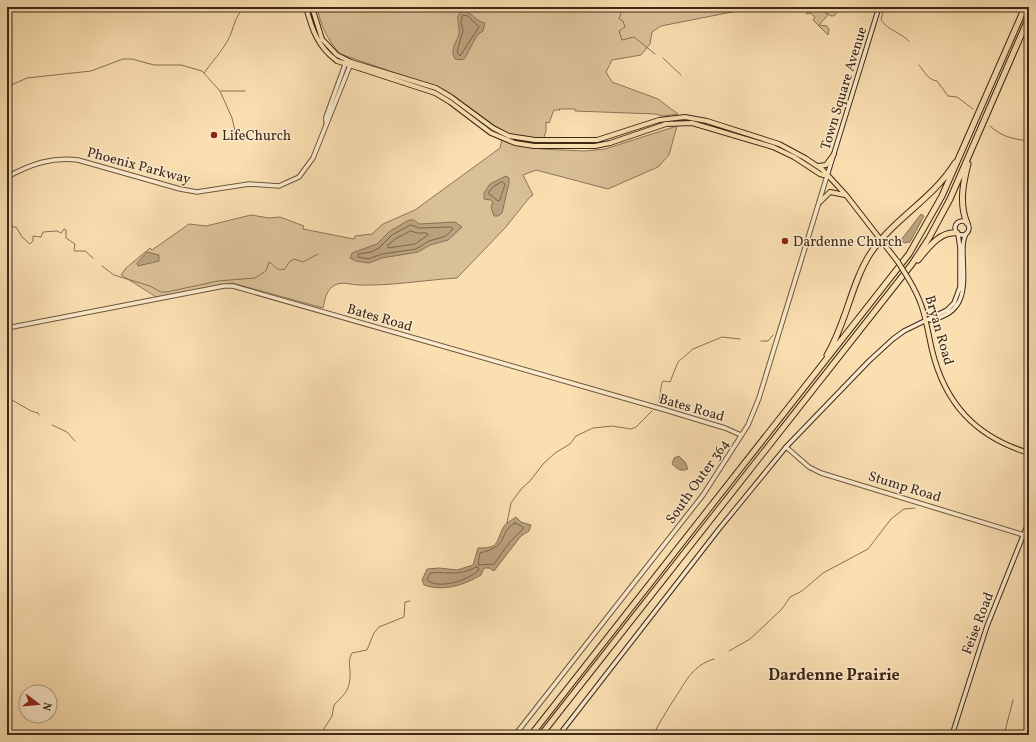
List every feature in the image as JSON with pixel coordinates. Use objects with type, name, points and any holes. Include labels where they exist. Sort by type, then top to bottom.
[{"type":"highway","points":[[531,735],[912,250],[939,204],[1025,7]]},
{"type":"highway","points":[[541,735],[915,260],[938,222],[1029,17]]},
{"type":"highway","points":[[967,223],[963,210],[963,189],[973,146]]},
{"type":"highway","points":[[816,373],[834,342],[867,260],[881,239],[942,181],[963,150]]},
{"type":"highway","points":[[897,284],[936,241],[949,232],[957,233]]},
{"type":"main road","points":[[306,7],[318,42],[330,56],[348,64],[435,93],[450,102],[491,133],[515,143],[534,146],[595,146],[610,143],[662,125],[692,123],[772,147],[799,160],[820,174],[828,176]]},
{"type":"main road","points":[[312,7],[322,39],[333,52],[348,64]]},
{"type":"main road","name":"Bryan Road","points":[[348,64],[436,88],[452,97],[494,128],[520,139],[597,140],[659,120],[685,117],[707,121],[773,142],[798,153],[818,166],[846,195],[898,262],[920,299],[927,321],[937,364],[949,392],[962,412],[987,435],[1008,446],[1029,453]]},
{"type":"main road","points":[[818,166],[826,165],[834,154]]},
{"type":"main road","points":[[820,202],[830,192],[846,195]]},
{"type":"street","name":"Town Square Avenue","points":[[828,176],[880,7]]},
{"type":"street","name":"Phoenix Parkway","points":[[7,177],[36,163],[61,159],[78,160],[180,189],[198,192],[249,184],[283,185],[298,177],[311,162],[326,122],[330,118],[348,64]]},
{"type":"street","name":"South Outer 364","points":[[514,735],[704,496],[742,435],[759,398],[828,176]]},
{"type":"street","points":[[559,735],[719,529],[786,447],[869,361],[893,339],[904,331],[927,321],[949,308],[958,295],[960,264],[955,227],[957,222],[963,221],[967,223],[969,229],[963,242],[964,286],[961,300],[950,313],[938,319],[927,321]]},
{"type":"street","points":[[957,233],[966,234]]},
{"type":"street","name":"Bates Road","points":[[7,328],[224,286],[232,286],[662,409],[725,428],[742,435]]},
{"type":"street","name":"Stump Road","points":[[786,447],[809,467],[821,473],[1024,535]]},
{"type":"street","name":"Feise Road","points":[[952,735],[987,626],[1029,521]]},
{"type":"shaded area","points":[[830,6],[834,6],[836,7],[836,15],[830,16],[827,13],[827,9]]},
{"type":"shaded area","points":[[317,7],[740,7],[732,12],[661,26],[652,32],[650,44],[641,55],[612,60],[606,72],[612,82],[658,99],[678,114],[663,116],[655,114],[559,109],[560,110],[554,110],[549,123],[546,122],[546,131],[540,149],[584,151],[605,149],[677,126],[669,155],[658,167],[608,189],[536,170],[523,175],[533,195],[505,228],[457,278],[383,285],[338,284],[332,287],[328,292],[323,308],[232,283],[158,298],[121,275],[126,268],[150,248],[152,250],[189,224],[206,226],[251,215],[269,218],[280,217],[304,226],[303,229],[354,239],[355,236],[372,234],[383,224],[415,210],[500,148],[504,131],[445,90],[340,54],[331,43],[325,32]]},
{"type":"shaded area","points":[[812,7],[824,7],[822,10],[828,15],[819,25],[827,26],[829,30],[828,35],[813,20],[815,17],[810,13],[806,14]]},
{"type":"water","points":[[461,11],[465,11],[479,21],[485,23],[483,31],[477,35],[465,58],[462,60],[455,59],[453,55],[459,33],[458,16]]},
{"type":"water","points":[[506,176],[509,178],[509,183],[502,213],[498,216],[494,216],[491,207],[493,202],[491,200],[484,199],[484,193],[490,184]]},
{"type":"water","points":[[921,214],[924,216],[910,242],[904,243],[901,240]]},
{"type":"water","points":[[409,220],[414,220],[419,224],[455,222],[462,227],[448,240],[430,245],[418,252],[382,258],[369,263],[356,261],[350,258],[352,253],[377,244],[390,231]]},
{"type":"water","points":[[147,252],[159,255],[159,261],[138,266],[137,263]]},
{"type":"water","points":[[679,456],[685,462],[688,469],[681,470],[672,464],[674,458]]},
{"type":"water","points":[[516,517],[521,522],[531,525],[529,531],[521,536],[494,571],[489,568],[484,568],[481,575],[468,582],[446,588],[424,585],[422,580],[427,569],[439,568],[457,570],[473,565],[478,548],[493,546],[504,526]]},
{"type":"waterway","points":[[204,73],[226,44],[238,15],[245,7]]},
{"type":"waterway","points":[[623,7],[619,19],[623,21],[625,27],[619,31],[622,40],[634,37],[655,54]]},
{"type":"waterway","points":[[884,7],[881,20],[909,41]]},
{"type":"waterway","points":[[663,58],[681,75]]},
{"type":"waterway","points":[[7,87],[27,78],[91,71],[123,59],[132,59],[154,65],[181,65],[202,71],[220,91],[232,118],[236,135]]},
{"type":"waterway","points":[[919,65],[929,77],[937,81],[948,96],[957,97],[973,109]]},
{"type":"waterway","points":[[221,91],[245,91]]},
{"type":"waterway","points":[[990,126],[999,133],[1008,137],[1029,141]]},
{"type":"waterway","points":[[7,227],[16,227],[22,237],[30,244],[33,241],[33,236],[41,237],[43,232],[57,231],[61,233],[64,229],[66,230],[66,238],[75,244],[74,251],[85,251],[93,258]]},
{"type":"waterway","points":[[102,266],[114,275],[150,286],[161,292],[167,292],[218,281],[255,278],[266,271],[269,262],[277,269],[282,270],[285,269],[289,262],[294,259],[303,262],[318,254]]},
{"type":"waterway","points":[[761,341],[768,341],[773,335]]},
{"type":"waterway","points":[[658,403],[663,381],[670,382],[678,362],[693,349],[722,337],[740,339]]},
{"type":"waterway","points":[[7,397],[31,411],[38,413],[39,415]]},
{"type":"waterway","points":[[507,523],[511,503],[522,488],[530,481],[543,464],[555,453],[570,444],[576,436],[593,428],[612,426],[631,429],[636,427],[652,411]]},
{"type":"waterway","points":[[52,425],[67,432],[75,441]]},
{"type":"waterway","points":[[729,651],[750,639],[782,609],[790,597],[802,591],[823,573],[868,549],[891,519],[904,509],[915,508]]},
{"type":"waterway","points":[[320,735],[332,716],[334,705],[345,694],[348,687],[350,678],[349,662],[352,653],[367,650],[374,633],[379,627],[404,617],[405,602],[410,601]]},
{"type":"waterway","points":[[653,735],[669,707],[695,669],[714,659]]},
{"type":"waterway","points":[[1004,735],[1013,700]]},
{"type":"place","name":"LifeChurch","points":[[214,135]]},
{"type":"place","name":"Dardenne Church","points":[[785,241]]},
{"type":"district","name":"Dardenne Prairie","points":[[834,674]]}]
